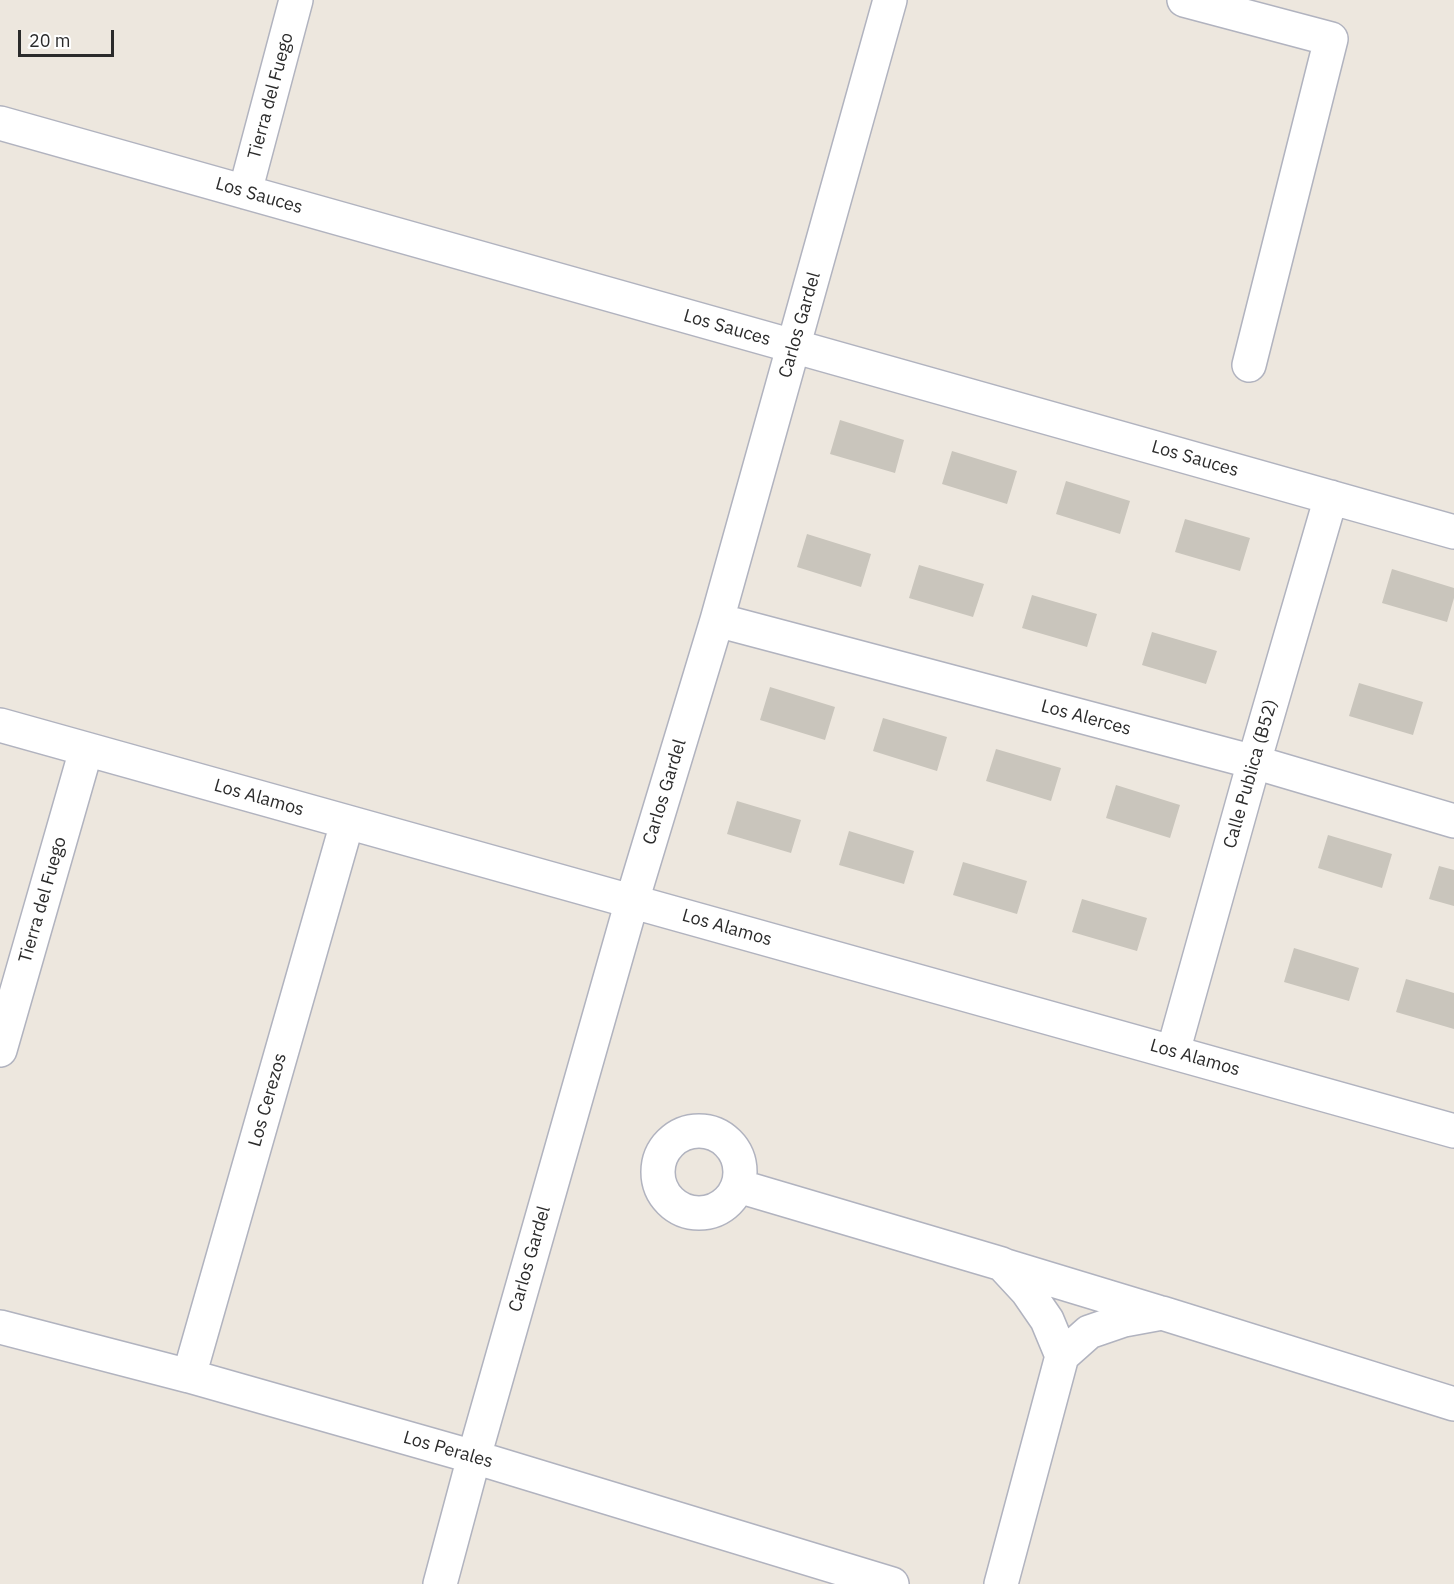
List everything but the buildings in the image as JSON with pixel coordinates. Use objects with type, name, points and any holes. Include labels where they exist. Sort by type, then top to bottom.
[{"type":"street","name":"Tierra del Fuego","points":[[245,192],[296,0]]},
{"type":"street","name":"Carlos Gardel","points":[[440,1584],[632,902],[717,620],[890,0]]},
{"type":"street","points":[[1184,0],[1331,39],[1249,365]]},
{"type":"street","name":"Los Sauces","points":[[0,123],[1454,532]]},
{"type":"street","name":"Calle Publica (B52)","points":[[1173,1052],[1331,497]]},
{"type":"street","name":"Los Alerces","points":[[717,620],[1254,762],[1454,821]]},
{"type":"street","name":"Los Alamos","points":[[0,725],[1454,1131]]},
{"type":"street","name":"Tierra del Fuego","points":[[0,1050],[86,750]]},
{"type":"street","name":"Los Cerezos","points":[[189,1376],[347,823]]},
{"type":"street","points":[[738,1186],[1002,1264],[1454,1404]]},
{"type":"street","points":[[1002,1264],[1028,1291],[1047,1320],[1062,1356]]},
{"type":"street","points":[[1000,1584],[1062,1356],[1089,1332],[1124,1320],[1162,1314]]},
{"type":"street","name":"Los Perales","points":[[0,1327],[189,1376],[474,1457],[892,1584]]}]
